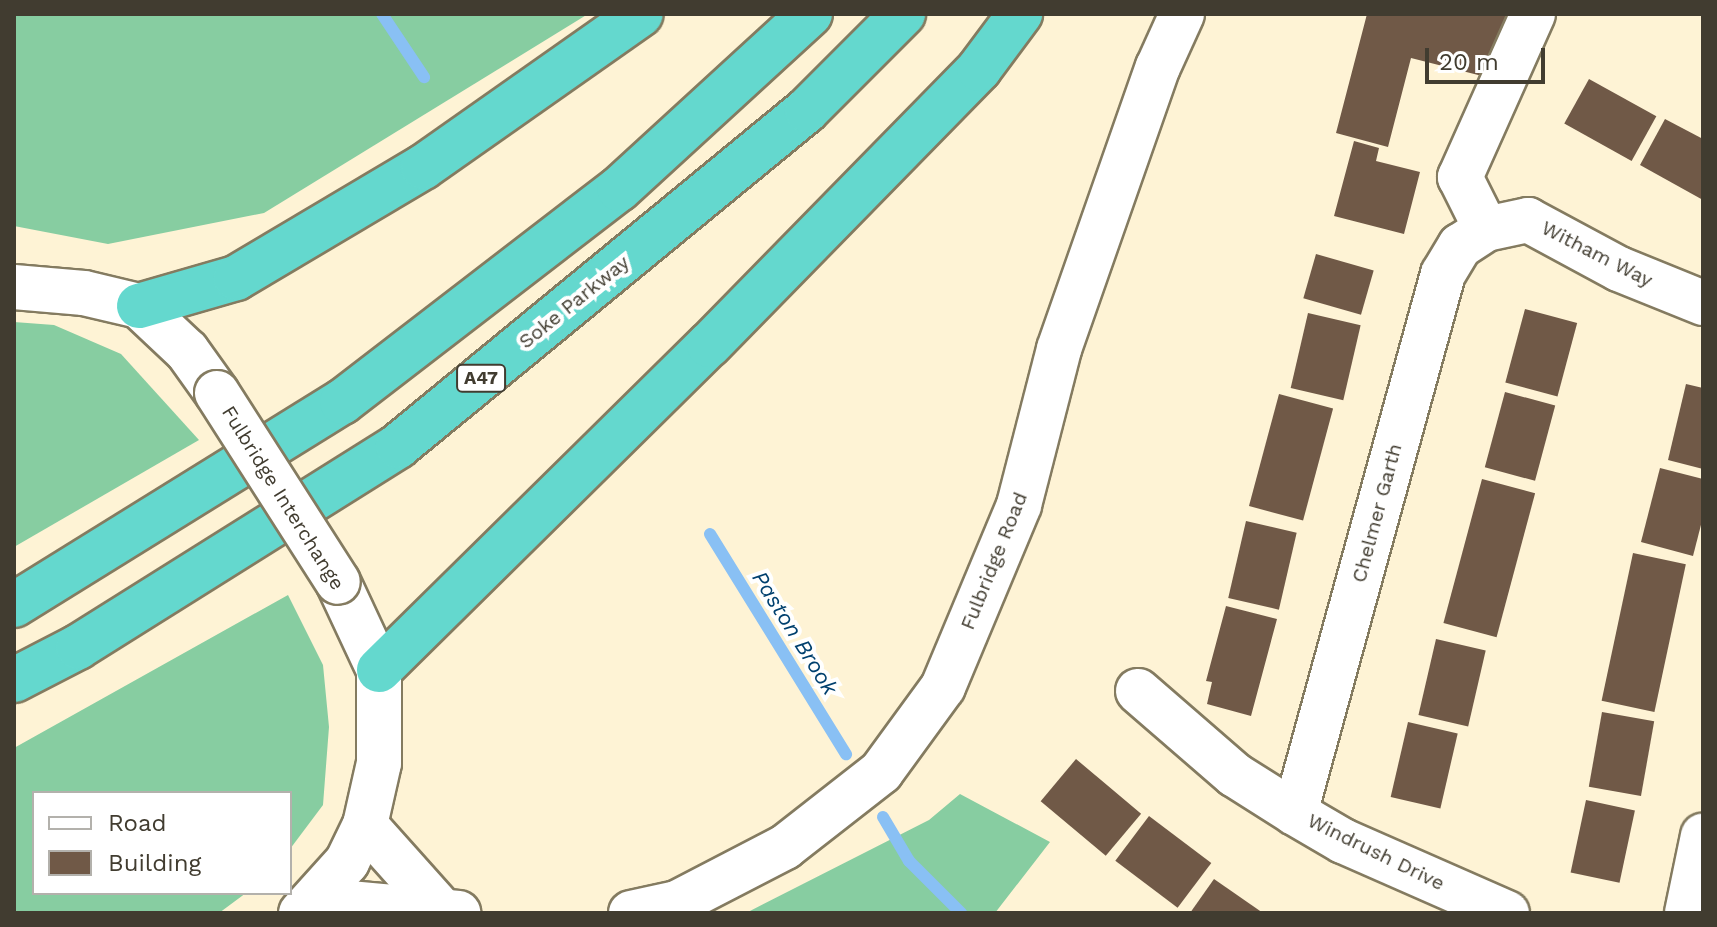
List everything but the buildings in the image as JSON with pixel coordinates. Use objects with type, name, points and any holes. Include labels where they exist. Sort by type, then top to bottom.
[{"type":"highway","points":[[139,306],[236,278],[423,167],[641,14]]},
{"type":"highway","points":[[14,605],[342,402],[619,189],[810,14]]},
{"type":"highway","name":"Soke Parkway","points":[[14,680],[78,647],[398,446],[807,110],[903,14]]},
{"type":"highway","points":[[379,670],[774,279],[979,69],[1020,14]]},
{"type":"street","name":"Fulbridge Road","points":[[631,913],[677,903],[785,847],[881,772],[943,687],[1019,505],[1059,349],[1158,67],[1182,14]]},
{"type":"street","points":[[1486,229],[1460,177],[1533,14]]},
{"type":"street","name":"Witham Way","points":[[1486,229],[1528,220],[1619,269],[1703,303]]},
{"type":"street","name":"Chelmer Garth","points":[[1295,813],[1443,274],[1460,246],[1486,229]]},
{"type":"street","name":"Fulbridge Interchange","points":[[14,287],[84,293],[139,306],[187,351],[338,582],[379,670],[379,763],[365,825],[347,862],[308,906]]},
{"type":"street","name":"Windrush Drive","points":[[1138,691],[1235,775],[1295,813],[1343,841],[1507,913]]},
{"type":"street","points":[[365,825],[449,911]]},
{"type":"street","points":[[1687,913],[1703,836]]},
{"type":"street","points":[[308,906],[449,911]]},
{"type":"green space","points":[[14,14],[588,14],[264,213],[108,244],[14,226]]},
{"type":"green space","points":[[14,322],[54,325],[121,354],[199,440],[14,547]]},
{"type":"green space","points":[[288,595],[323,665],[329,727],[323,805],[292,846],[292,791],[32,791],[32,895],[243,895],[219,913],[14,913],[14,748]]},
{"type":"green space","points":[[960,794],[1050,842],[995,913],[746,913],[929,820]]},
{"type":"waterway","name":"Paston Brook","points":[[382,14],[424,77]]},
{"type":"waterway","name":"Paston Brook","points":[[710,534],[846,754]]},
{"type":"waterway","name":"Paston Brook","points":[[883,817],[909,861],[961,913]]}]
